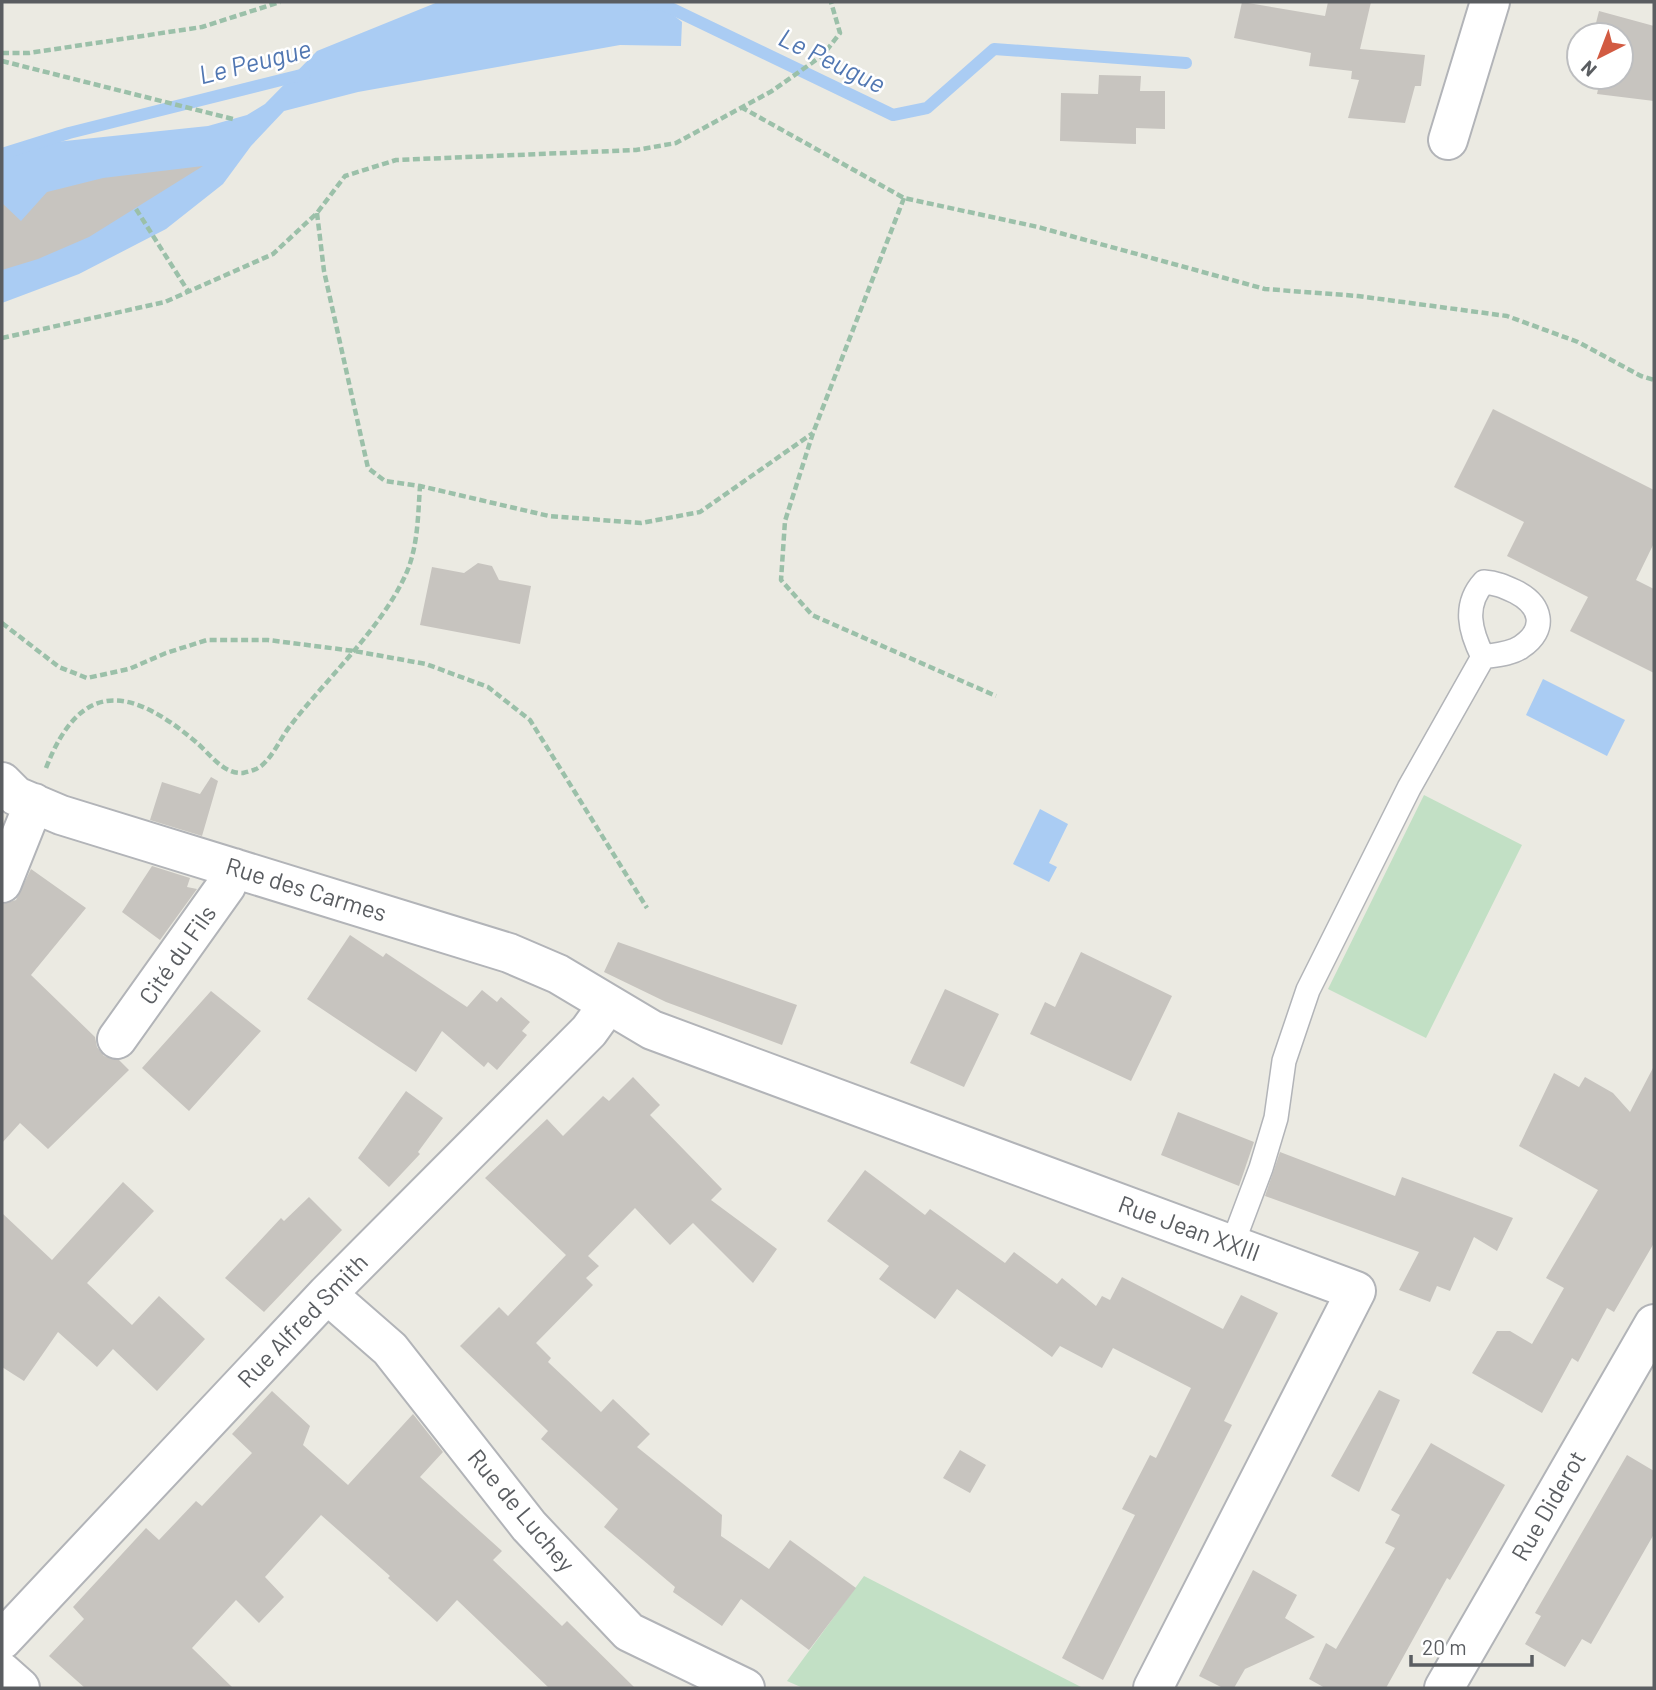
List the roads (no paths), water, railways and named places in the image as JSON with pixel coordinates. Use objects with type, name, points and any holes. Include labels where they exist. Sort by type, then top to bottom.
[{"type":"street","points":[[1448,140],[1490,2]]},
{"type":"street","name":"Rue des Carmes","points":[[2,782],[16,796],[61,815],[509,953],[558,974],[607,1006]]},
{"type":"street","points":[[2,883],[34,803]]},
{"type":"street","name":"Cité du Fils","points":[[117,1039],[219,897],[234,868]]},
{"type":"street","name":"Rue Jean XXIII","points":[[607,1006],[652,1031],[1356,1291],[1153,1688]]},
{"type":"street","name":"Rue Alfred Smith","points":[[2,1640],[327,1294],[589,1031],[607,1006]]},
{"type":"street","name":"Rue de Luchey","points":[[327,1294],[390,1349],[529,1526],[629,1632],[745,1688]]},
{"type":"street","name":"Rue Diderot","points":[[1444,1688],[1654,1324]]},
{"type":"street","points":[[2,1672],[20,1688]]},
{"type":"lane","points":[[1232,1245],[1261,1168],[1276,1118],[1284,1061],[1308,990],[1409,788],[1483,657]]},
{"type":"water","points":[[438,2],[657,2],[682,22],[681,46],[620,45],[358,92],[284,111],[251,146],[223,184],[166,229],[79,274],[2,303],[2,155],[27,145],[208,126],[247,115],[265,104],[317,51]]},
{"type":"water","points":[[1543,679],[1625,720],[1607,756],[1526,715]]},
{"type":"water","points":[[1040,809],[1068,824],[1049,863],[1057,867],[1049,882],[1013,864]]},
{"type":"waterway","name":"Le Peugue","points":[[644,5],[658,2],[893,115],[927,108],[994,49],[1186,63]]},
{"type":"waterway","name":"Le Peugue","points":[[2,154],[69,133],[305,74]]}]
